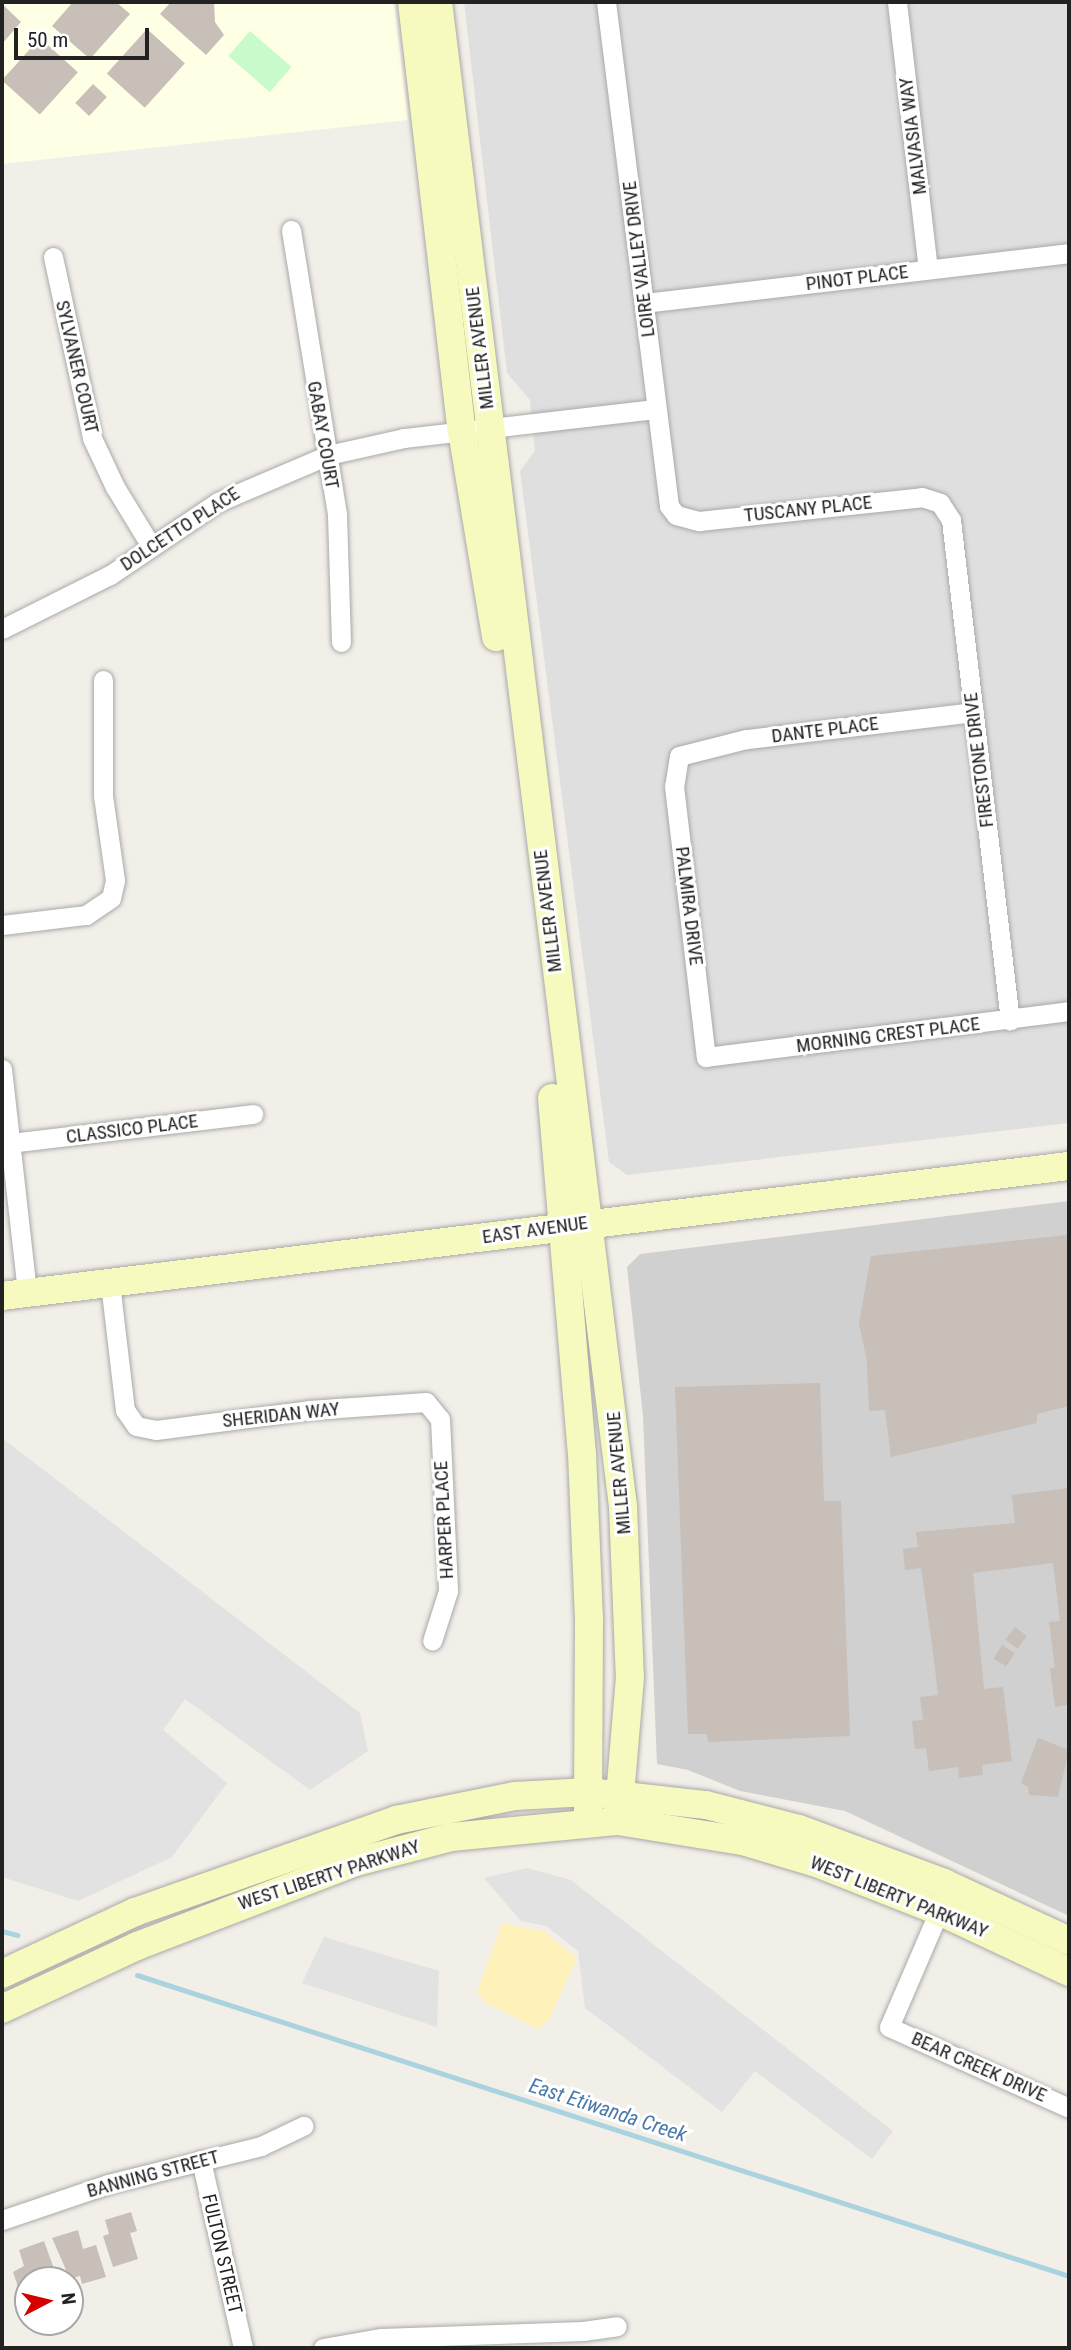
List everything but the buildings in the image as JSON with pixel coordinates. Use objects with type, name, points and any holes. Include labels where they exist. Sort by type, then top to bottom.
[{"type":"street","name":"MILLER AVENUE","points":[[412,2],[476,429]]},
{"type":"street","name":"MILLER AVENUE","points":[[438,2],[476,429],[476,529],[493,611],[576,1224],[610,1383],[627,1570],[630,1677],[618,1821]]},
{"type":"street","name":"LOIRE VALLEY DRIVE","points":[[607,2],[666,496],[676,515]]},
{"type":"street","name":"MALVASIA WAY","points":[[897,2],[929,269]]},
{"type":"street","name":"GABAY COURT","points":[[291,230],[305,337],[328,454],[339,536],[341,642]]},
{"type":"street","name":"PINOT PLACE","points":[[644,303],[1069,253]]},
{"type":"street","name":"SYLVANER COURT","points":[[53,257],[92,438],[115,487],[151,546]]},
{"type":"street","name":"DOLCETTO PLACE","points":[[2,629],[110,575],[247,486],[328,454],[476,429],[656,409]]},
{"type":"street","name":"TUSCANY PLACE","points":[[676,515],[699,521],[913,497],[940,503]]},
{"type":"street","name":"FIRESTONE DRIVE","points":[[940,503],[951,520],[1010,1021]]},
{"type":"street","points":[[2,925],[86,915],[111,898],[115,880],[103,796],[103,680]]},
{"type":"street","name":"DANTE PLACE","points":[[679,756],[736,740],[974,712]]},
{"type":"street","name":"PALMIRA DRIVE","points":[[679,756],[674,786],[706,1057]]},
{"type":"street","name":"MORNING CREST PLACE","points":[[706,1057],[1010,1021],[1069,1011]]},
{"type":"street","points":[[2,1069],[10,1143],[15,1294]]},
{"type":"street","name":"CLASSICO PLACE","points":[[10,1143],[253,1114]]},
{"type":"street","name":"EAST AVENUE","points":[[15,1294],[1069,1166]]},
{"type":"street","name":"MILLER AVENUE","points":[[576,1224],[587,1592],[588,1822]]},
{"type":"street","name":"SHERIDAN WAY","points":[[110,1283],[125,1410],[136,1426],[156,1430],[309,1410],[426,1402]]},
{"type":"street","name":"HARPER PLACE","points":[[426,1402],[440,1419],[448,1591],[432,1641]]},
{"type":"street","name":"WEST LIBERTY PARKWAY","points":[[2,1974],[135,1912],[362,1830],[462,1805],[588,1792],[621,1793],[706,1805],[799,1829],[944,1883],[1069,1941]]},
{"type":"street","name":"WEST LIBERTY PARKWAY","points":[[2,2009],[137,1946],[278,1889],[451,1837],[588,1822],[618,1821],[690,1831],[779,1852],[939,1911],[1069,1972]]},
{"type":"street","points":[[278,1889],[281,1872],[349,1848],[362,1830]]},
{"type":"street","name":"BEAR CREEK DRIVE","points":[[939,1911],[889,2027],[1069,2108]]},
{"type":"street","name":"BANNING STREET","points":[[2,2220],[108,2184],[261,2146],[303,2126]]},
{"type":"street","name":"FULTON STREET","points":[[201,2161],[243,2348]]},
{"type":"street","points":[[323,2348],[381,2338],[583,2331],[617,2326]]},
{"type":"shaded area","points":[[2,2],[394,2],[408,120],[2,164]]},
{"type":"shaded area","points":[[464,2],[1069,2],[1069,1123],[627,1175],[609,1162],[520,471],[535,451],[530,400],[507,373]]},
{"type":"shaded area","points":[[1069,1201],[1069,1916],[845,1811],[740,1791],[688,1770],[657,1764],[643,1416],[627,1267],[640,1254]]},
{"type":"shaded area","points":[[2,1438],[360,1713],[368,1751],[310,1790],[185,1699],[163,1730],[227,1783],[172,1857],[78,1901],[2,1877]]},
{"type":"shaded area","points":[[527,1868],[571,1880],[893,2131],[872,2159],[755,2071],[722,2112],[585,2008],[578,1951],[546,1926],[521,1921],[484,1878]]},
{"type":"shaded area","points":[[324,1937],[439,1971],[437,2027],[302,1983]]},
{"type":"sand","points":[[502,1923],[543,1931],[577,1958],[549,2020],[538,2029],[486,2003],[477,1992]]},
{"type":"green space","points":[[250,31],[292,67],[270,92],[228,56]]},
{"type":"waterway","name":"East Etiwanda Creek","points":[[2,1931],[17,1935]]},
{"type":"waterway","name":"East Etiwanda Creek","points":[[137,1975],[1069,2276]]}]
